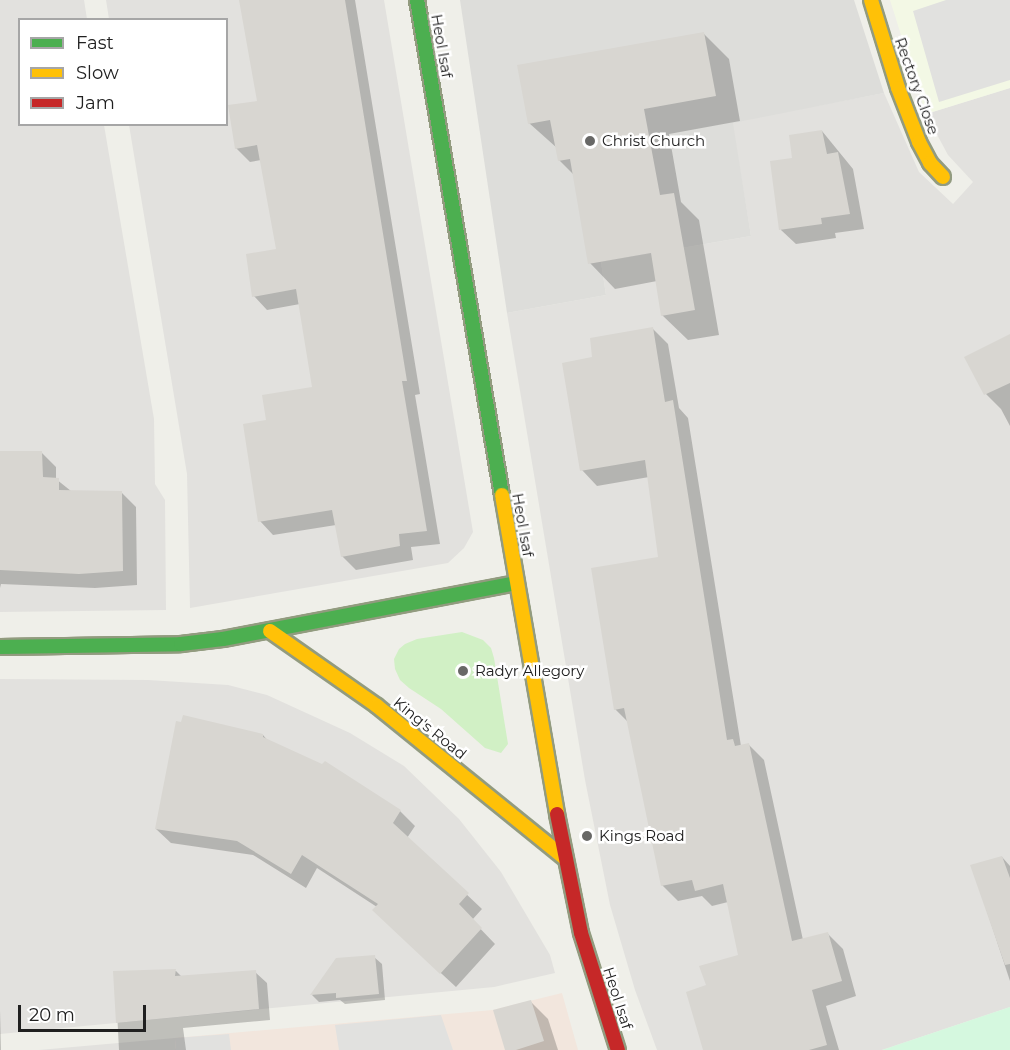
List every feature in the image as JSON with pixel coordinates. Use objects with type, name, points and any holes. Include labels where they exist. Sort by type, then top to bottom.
[{"type":"street","name":"Heol Isaf","points":[[417,0],[565,858],[581,933],[618,1050]]},
{"type":"street","name":"Rectory Close","points":[[871,0],[898,88],[919,142],[930,163],[943,177]]},
{"type":"street","points":[[0,646],[181,644],[270,631],[516,583]]},
{"type":"street","name":"King's Road","points":[[270,631],[377,706],[565,858]]},
{"type":"shaded area","points":[[0,0],[84,0],[87,18],[18,18],[18,126],[104,126],[154,419],[155,484],[165,500],[166,610],[0,612]]},
{"type":"shaded area","points":[[106,0],[384,0],[473,532],[464,548],[448,563],[190,608],[187,474],[129,126],[228,126],[228,18],[109,18]]},
{"type":"shaded area","points":[[460,0],[854,0],[884,93],[733,123],[751,236],[601,262],[606,295],[507,313]]},
{"type":"shaded area","points":[[890,0],[1010,0],[1010,88],[926,114]]},
{"type":"shaded area","points":[[946,0],[1010,0],[1010,80],[939,102],[913,11]]},
{"type":"shaded area","points":[[1010,88],[1010,1007],[882,1050],[657,1050],[635,990],[610,905],[585,780],[507,313],[606,295],[601,262],[751,236],[732,122],[884,93],[919,172],[953,204],[973,182],[948,155],[926,114]]},
{"type":"shaded area","points":[[0,679],[148,680],[228,685],[267,695],[350,733],[404,766],[459,819],[501,872],[550,955],[555,973],[494,987],[0,1034]]},
{"type":"shaded area","points":[[562,993],[578,1050],[176,1050],[175,1038],[493,1010]]},
{"type":"shaded area","points":[[441,1015],[453,1050],[339,1050],[335,1025]]},
{"type":"shaded area","points":[[229,1034],[231,1050],[176,1050],[175,1038]]},
{"type":"shaded area","points":[[175,1038],[176,1050],[39,1050]]},
{"type":"green space","points":[[462,632],[483,640],[491,648],[508,744],[501,753],[485,748],[441,709],[409,688],[400,680],[395,669],[394,659],[399,649],[405,644],[417,639]]},
{"type":"green space","points":[[1010,1007],[1010,1050],[882,1050]]},
{"type":"building","points":[[239,0],[345,0],[407,381],[402,381],[427,531],[399,534],[400,546],[341,557],[332,510],[258,522],[243,424],[266,420],[262,395],[312,387],[296,289],[252,297],[246,254],[276,249],[257,145],[235,149],[228,105],[257,101]]},
{"type":"building","name":"Christ Church","points":[[704,32],[716,96],[644,109],[660,195],[674,193],[695,310],[661,316],[651,253],[588,264],[570,159],[558,161],[550,120],[528,124],[517,65]]},
{"type":"building","points":[[822,130],[827,154],[838,152],[850,214],[821,218],[822,224],[779,230],[770,161],[792,158],[789,135]]},
{"type":"building","points":[[653,327],[665,402],[673,400],[727,740],[733,739],[735,746],[749,743],[792,941],[828,932],[842,981],[812,990],[827,1045],[809,1050],[703,1050],[686,992],[706,985],[699,966],[738,955],[723,884],[695,891],[692,880],[661,886],[624,708],[614,710],[591,568],[658,557],[645,460],[580,471],[562,363],[592,357],[590,338]]},
{"type":"building","points":[[1010,334],[1010,383],[984,395],[964,357]]},
{"type":"building","points":[[0,451],[42,451],[43,477],[59,478],[59,490],[122,491],[123,571],[79,574],[0,570]]},
{"type":"building","points":[[183,715],[263,734],[263,737],[322,764],[325,761],[401,810],[393,823],[469,893],[459,904],[482,928],[440,974],[372,910],[378,904],[302,855],[291,874],[237,841],[155,829],[176,721],[181,722]]},
{"type":"building","points":[[1002,856],[1010,878],[1010,964],[1005,965],[970,865]]},
{"type":"building","points":[[375,955],[379,994],[336,998],[336,993],[310,995],[336,958]]},
{"type":"building","points":[[176,969],[175,976],[256,970],[259,1009],[116,1023],[113,971]]},
{"type":"building","points":[[531,1000],[544,1041],[516,1050],[505,1050],[493,1010]]},
{"type":"traffic: fast","points":[[417,0],[502,495]]},
{"type":"traffic: fast","points":[[0,647],[181,644],[223,639],[516,583]]},
{"type":"traffic: slow","points":[[871,0],[898,88],[919,142],[930,163],[943,177]]},
{"type":"traffic: slow","points":[[502,495],[557,814]]},
{"type":"traffic: slow","points":[[270,631],[377,706],[565,858]]},
{"type":"traffic: jam","points":[[557,814],[581,933],[618,1050]]},
{"type":"place","name":"Christ Church","points":[[590,141]]},
{"type":"place","name":"Radyr Allegory","points":[[463,671]]},
{"type":"place","name":"Kings Road","points":[[587,836]]}]
